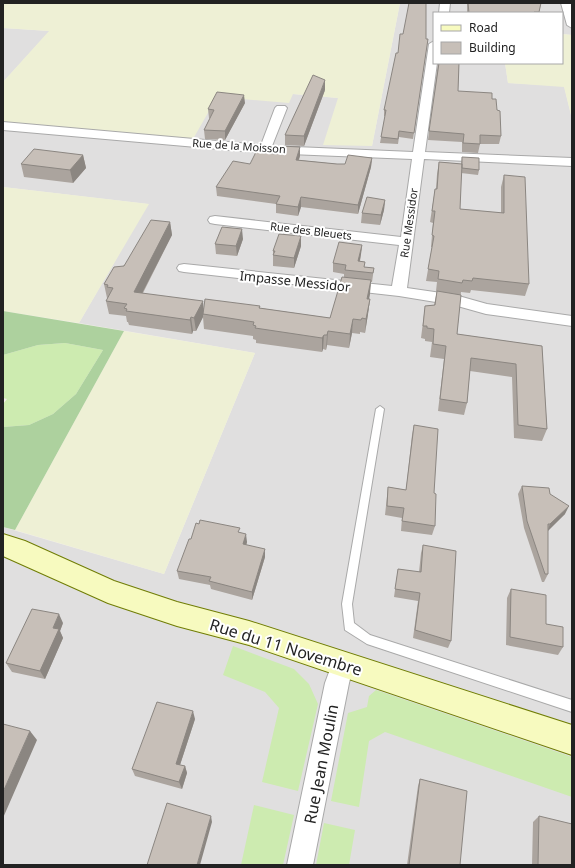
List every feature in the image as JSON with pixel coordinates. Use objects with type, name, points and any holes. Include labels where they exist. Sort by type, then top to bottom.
[{"type":"street","points":[[566,3],[572,25]]},
{"type":"street","name":"Rue Messidor","points":[[399,292],[433,51]]},
{"type":"street","points":[[265,149],[280,108]]},
{"type":"street","name":"Rue de la Moisson","points":[[3,126],[265,149],[572,162]]},
{"type":"street","name":"Rue des Bleuets","points":[[215,220],[407,242]]},
{"type":"street","name":"Impasse Messidor","points":[[184,268],[399,292],[455,300],[486,308],[572,321]]},
{"type":"street","name":"Rue du 11 Novembre","points":[[3,545],[16,549],[108,591],[177,614],[249,633],[572,740]]},
{"type":"street","name":"Rue Jean Moulin","points":[[300,865],[337,683],[343,664]]},
{"type":"lane","points":[[380,409],[347,604],[350,626],[367,639],[572,706]]},
{"type":"shaded area","points":[[400,3],[572,3],[572,35],[563,34],[563,12],[433,12],[433,64],[505,64],[508,83],[564,86],[572,119],[572,865],[3,865],[3,527],[164,574],[255,353],[79,323],[148,204],[3,187],[3,123],[217,97],[293,94],[338,98],[372,146]]},
{"type":"shaded area","points":[[3,28],[50,31],[3,82]]},
{"type":"green space","points":[[3,3],[400,3],[372,146],[323,145],[338,98],[293,94],[289,103],[217,97],[193,139],[3,123],[3,82],[49,31],[3,28]]},
{"type":"green space","points":[[563,34],[572,35],[572,119],[564,87],[508,83],[505,64],[563,64]]},
{"type":"green space","points":[[3,187],[149,204],[79,323],[3,311]]},
{"type":"green space","points":[[3,311],[124,331],[15,530],[3,527],[3,427],[29,425],[53,414],[76,394],[103,350],[65,343],[38,345],[3,355]]},
{"type":"green space","points":[[124,331],[255,353],[164,574],[15,530]]},
{"type":"green space","points":[[65,343],[103,350],[76,394],[53,414],[29,425],[3,427],[3,404],[7,399],[3,398],[3,355],[38,345]]},
{"type":"green space","points":[[233,646],[294,669],[309,684],[318,704],[298,791],[262,782],[279,708],[265,692],[223,675]]},
{"type":"green space","points":[[376,690],[572,757],[572,797],[385,732],[369,741],[359,807],[331,801],[348,713],[367,707],[369,696]]},
{"type":"green space","points":[[254,805],[294,815],[283,865],[241,865]]},
{"type":"green space","points":[[324,823],[355,830],[349,865],[316,865]]},
{"type":"building","points":[[409,3],[426,3],[426,39],[428,39],[414,133],[399,131],[398,139],[381,137],[386,110],[384,110],[396,53],[398,53],[400,34],[403,34]]},
{"type":"building","points":[[468,3],[541,3],[539,12],[469,12]]},
{"type":"building","points":[[439,64],[459,64],[458,91],[492,93],[492,99],[496,99],[497,110],[500,111],[501,136],[480,135],[480,144],[463,143],[464,134],[429,131]]},
{"type":"building","points":[[313,75],[325,80],[304,136],[285,135]]},
{"type":"building","points":[[217,92],[244,95],[225,131],[204,130],[214,110],[208,109]]},
{"type":"building","points":[[280,146],[300,147],[296,160],[345,164],[348,155],[372,158],[358,205],[301,197],[298,207],[276,204],[280,196],[216,187],[233,161],[250,164],[256,152],[277,154]]},
{"type":"building","points":[[34,149],[83,155],[70,170],[21,164]]},
{"type":"building","points":[[462,157],[479,158],[479,170],[462,168]]},
{"type":"building","points":[[439,162],[462,164],[460,209],[504,213],[504,175],[525,177],[529,284],[473,278],[472,281],[463,280],[462,283],[438,279],[439,271],[428,269],[434,236],[432,235],[435,211],[432,211],[435,189],[437,189]]},
{"type":"building","points":[[367,197],[385,200],[381,215],[362,213]]},
{"type":"building","points":[[151,220],[170,222],[134,292],[203,301],[194,318],[191,317],[190,320],[126,311],[127,309],[124,308],[127,304],[106,301],[113,288],[107,287],[108,285],[104,284],[114,267],[124,266]]},
{"type":"building","points":[[222,227],[242,229],[236,246],[215,244]]},
{"type":"building","points":[[279,234],[301,236],[294,258],[273,255]]},
{"type":"building","points":[[339,242],[362,245],[358,261],[365,262],[364,267],[374,268],[373,273],[345,270],[346,265],[333,263]]},
{"type":"building","points":[[342,277],[371,280],[367,299],[370,299],[366,319],[353,319],[350,334],[328,331],[327,335],[324,335],[322,338],[255,328],[256,326],[253,325],[254,322],[203,314],[205,299],[260,306],[259,308],[330,318]]},
{"type":"building","points":[[437,291],[461,295],[457,334],[542,346],[547,429],[518,425],[516,364],[471,358],[467,403],[440,399],[446,346],[433,344],[434,329],[423,326],[425,306],[435,305]]},
{"type":"building","points":[[414,425],[438,429],[434,493],[436,494],[435,526],[402,521],[404,508],[387,506],[388,487],[406,490]]},
{"type":"building","points":[[522,486],[549,488],[550,494],[569,506],[550,524],[548,524],[548,574],[545,574],[527,521]]},
{"type":"building","points":[[200,520],[240,528],[238,532],[246,534],[243,544],[265,549],[252,592],[209,581],[211,577],[177,571],[189,539],[191,539],[196,523],[199,524]]},
{"type":"building","points":[[423,545],[456,551],[451,641],[415,630],[420,593],[395,589],[398,569],[421,572]]},
{"type":"building","points":[[511,589],[546,595],[546,624],[563,627],[563,647],[510,637]]},
{"type":"building","points":[[32,609],[59,614],[53,628],[59,629],[40,671],[6,663]]},
{"type":"building","points":[[157,702],[193,711],[176,764],[185,766],[179,782],[132,769]]},
{"type":"building","points":[[3,724],[30,731],[3,792]]},
{"type":"building","points":[[420,779],[467,791],[460,865],[409,865]]},
{"type":"building","points":[[167,803],[211,816],[197,865],[147,865]]},
{"type":"building","points":[[539,816],[572,824],[572,865],[538,865]]}]
